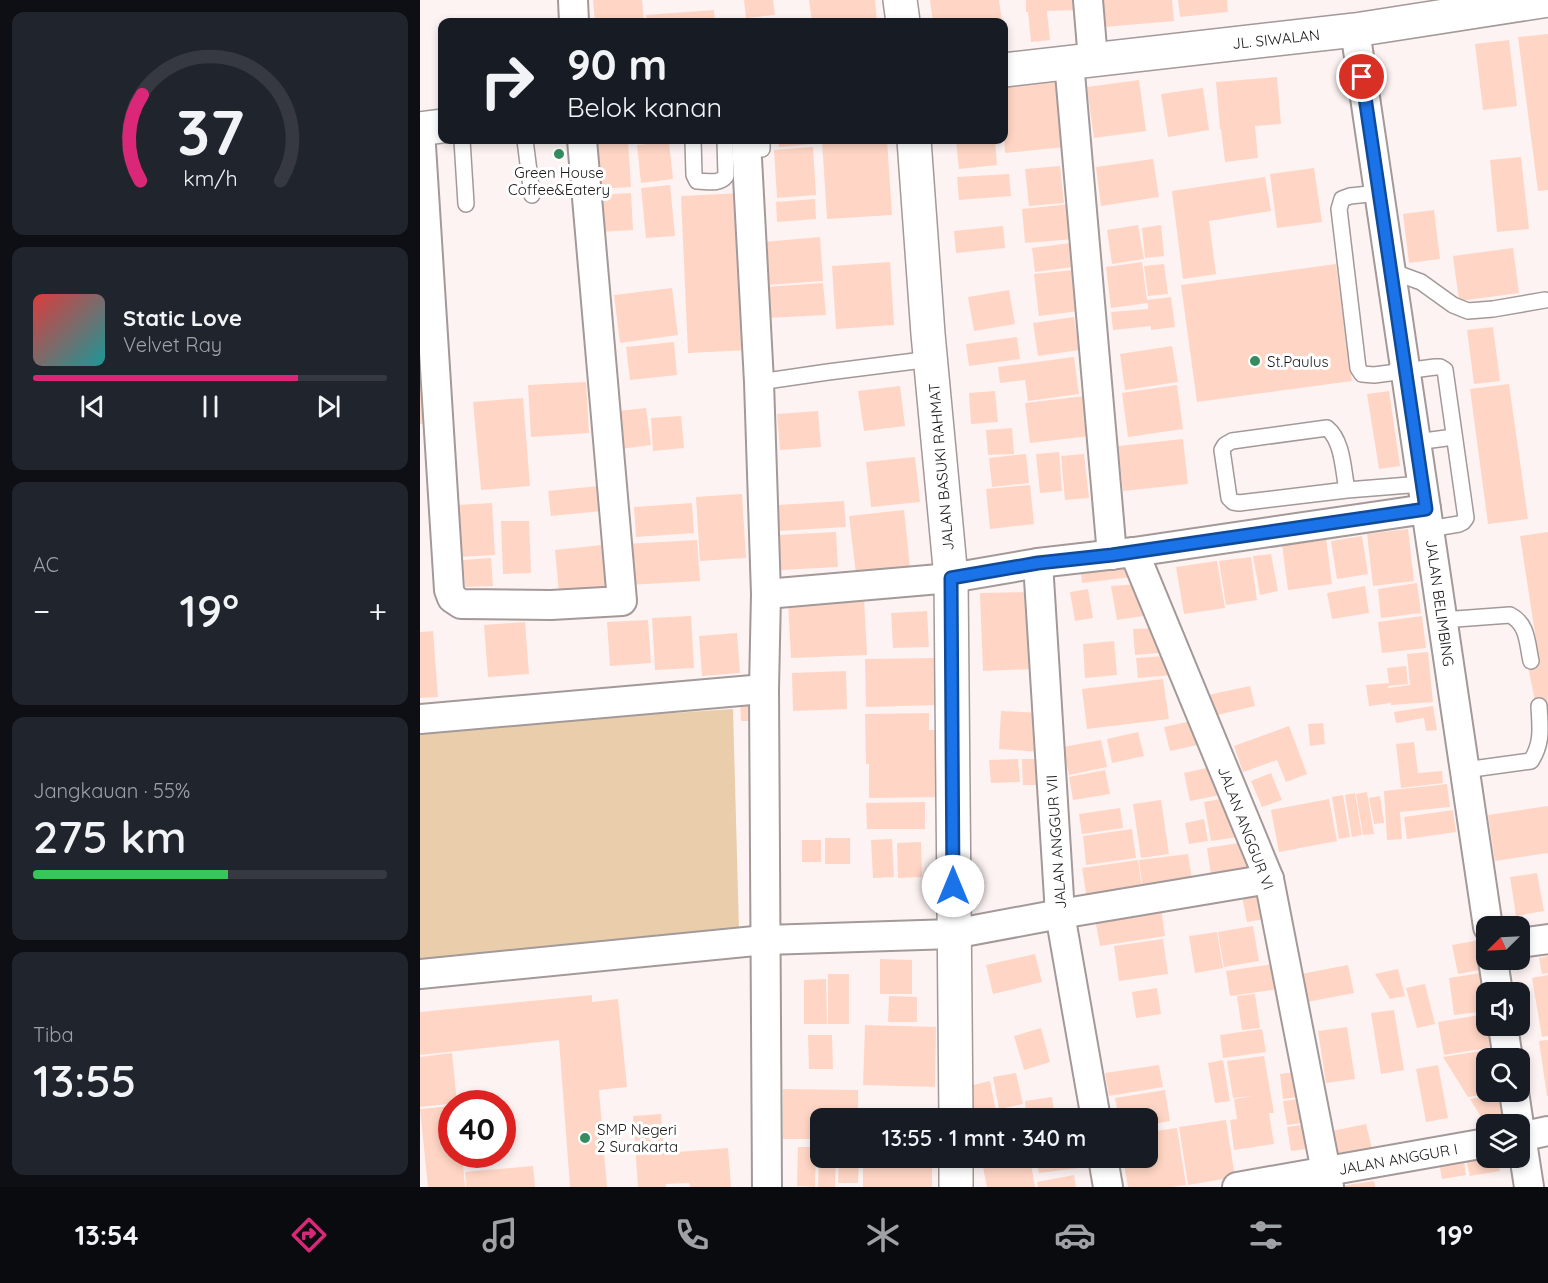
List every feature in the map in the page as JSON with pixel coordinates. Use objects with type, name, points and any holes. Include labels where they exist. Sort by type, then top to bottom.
[{"type":"street","points":[[573,0],[574,18]]},
{"type":"street","points":[[900,0],[902,18]]},
{"type":"street","name":"JALAN ANGGUR VI","points":[[1088,0],[1081,61],[1123,553],[1269,879],[1328,1180]]},
{"type":"street","name":"JL. SIWALAN","points":[[1008,70],[1355,30],[1548,0]]},
{"type":"street","name":"JALAN BELIMBING","points":[[1355,30],[1486,916]]},
{"type":"street","points":[[438,127],[420,130],[449,590],[452,598],[461,604],[551,605],[622,602],[582,144]]},
{"type":"street","points":[[757,144],[759,382],[766,594],[764,689],[767,1187]]},
{"type":"street","name":"JALAN BASUKI RAHMAT","points":[[914,144],[951,578],[956,1108]]},
{"type":"street","points":[[766,594],[951,578],[1038,563],[1123,553],[1426,508]]},
{"type":"street","name":"JALAN ANGGUR VII","points":[[1038,563],[1060,914],[1094,1108]]},
{"type":"street","points":[[420,719],[764,689]]},
{"type":"street","points":[[420,974],[765,940],[953,934],[1269,879]]},
{"type":"street","points":[[1530,942],[1548,939]]},
{"type":"street","points":[[1530,1132],[1548,1131]]},
{"type":"street","name":"JALAN ANGGUR I","points":[[1238,1187],[1328,1180],[1476,1145]]},
{"type":"street","points":[[956,1168],[956,1187]]},
{"type":"street","points":[[1105,1168],[1108,1187]]},
{"type":"street","points":[[1526,1168],[1529,1187]]},
{"type":"lane","points":[[462,144],[466,204]]},
{"type":"lane","points":[[526,144],[532,195]]},
{"type":"lane","points":[[693,144],[695,178],[697,181],[718,182],[726,176],[725,144]]},
{"type":"lane","points":[[1347,490],[1338,442],[1334,433],[1327,428],[1232,441],[1222,450],[1229,498],[1233,502],[1347,490],[1426,508],[1459,524],[1466,518],[1445,370],[1435,367],[1374,375],[1362,374],[1358,368],[1339,209],[1342,199],[1379,193]]},
{"type":"lane","points":[[1390,271],[1421,282],[1453,305],[1468,311],[1545,300]]},
{"type":"lane","points":[[759,382],[931,359]]},
{"type":"lane","points":[[1416,442],[1455,437]]},
{"type":"lane","points":[[1442,620],[1510,615],[1524,626],[1531,661]]},
{"type":"lane","points":[[1465,770],[1531,761],[1538,750],[1540,738],[1539,705]]},
{"type":"shaded area","points":[[733,709],[739,930],[420,963],[420,730]]},
{"type":"building","points":[[593,0],[642,0],[644,18],[595,18]]},
{"type":"building","points":[[744,0],[773,0],[775,15],[746,18]]},
{"type":"building","points":[[809,0],[875,0],[877,18],[811,18]]},
{"type":"building","points":[[930,0],[999,0],[1001,18],[932,18]]},
{"type":"building","points":[[1026,0],[1078,0],[1079,10],[1047,11],[1050,40],[1031,42]]},
{"type":"building","points":[[1102,0],[1172,0],[1174,21],[1104,27]]},
{"type":"building","points":[[1178,0],[1227,0],[1228,12],[1180,17]]},
{"type":"building","points":[[714,10],[715,18],[646,18],[646,15]]},
{"type":"building","points":[[1548,34],[1548,190],[1538,191],[1518,37]]},
{"type":"building","points":[[1509,40],[1517,106],[1483,110],[1475,44]]},
{"type":"building","points":[[1277,77],[1281,124],[1255,126],[1258,158],[1225,162],[1216,82]]},
{"type":"building","points":[[1139,80],[1146,131],[1094,138],[1087,87]]},
{"type":"building","points":[[1058,82],[1065,147],[1005,153],[1004,144],[1008,144],[1008,87]]},
{"type":"building","points":[[1203,88],[1209,130],[1168,137],[1161,94]]},
{"type":"building","points":[[592,144],[628,144],[631,187],[596,189]]},
{"type":"building","points":[[669,144],[673,179],[641,183],[637,145]]},
{"type":"building","points":[[779,144],[813,144],[779,147]]},
{"type":"building","points":[[822,144],[887,144],[892,215],[827,219]]},
{"type":"building","points":[[956,144],[995,144],[997,165],[959,169]]},
{"type":"building","points":[[813,147],[816,195],[777,198],[774,150]]},
{"type":"building","points":[[1521,157],[1529,229],[1497,232],[1490,160]]},
{"type":"building","points":[[1153,159],[1159,197],[1101,206],[1096,167]]},
{"type":"building","points":[[1060,166],[1064,203],[1029,206],[1025,169]]},
{"type":"building","points":[[1314,168],[1322,222],[1277,228],[1270,174]]},
{"type":"building","points":[[1009,174],[1011,196],[959,200],[957,177]]},
{"type":"building","points":[[1265,177],[1271,211],[1209,221],[1216,274],[1183,279],[1172,191]]},
{"type":"building","points":[[670,185],[675,236],[646,238],[641,188]]},
{"type":"building","points":[[631,193],[633,230],[599,232],[597,195]]},
{"type":"building","points":[[742,193],[750,350],[688,353],[681,196]]},
{"type":"building","points":[[815,199],[816,219],[777,222],[776,202]]},
{"type":"building","points":[[1071,204],[1075,239],[1025,243],[1022,209]]},
{"type":"building","points":[[1434,210],[1440,259],[1409,263],[1403,214]]},
{"type":"building","points":[[1138,225],[1144,259],[1112,264],[1107,230]]},
{"type":"building","points":[[1161,225],[1164,256],[1145,258],[1142,228]]},
{"type":"building","points":[[1003,226],[1005,248],[956,253],[954,231]]},
{"type":"building","points":[[820,237],[823,281],[767,285],[763,242]]},
{"type":"building","points":[[1078,242],[1081,266],[1035,272],[1032,248]]},
{"type":"building","points":[[1513,248],[1519,293],[1459,301],[1453,256]]},
{"type":"building","points":[[890,262],[894,325],[836,329],[832,266]]},
{"type":"building","points":[[1142,262],[1147,300],[1171,297],[1175,327],[1151,330],[1151,326],[1113,330],[1111,312],[1148,309],[1148,303],[1111,308],[1106,267]]},
{"type":"building","points":[[1164,264],[1168,294],[1148,296],[1144,266]]},
{"type":"building","points":[[1336,264],[1352,381],[1197,402],[1181,285]]},
{"type":"building","points":[[1074,270],[1079,311],[1039,316],[1034,274]]},
{"type":"building","points":[[823,283],[826,315],[767,318],[765,287]]},
{"type":"building","points":[[672,288],[678,335],[620,343],[614,295]]},
{"type":"building","points":[[1009,290],[1015,324],[974,331],[968,297]]},
{"type":"building","points":[[1074,317],[1079,350],[1038,356],[1033,323]]},
{"type":"building","points":[[1493,327],[1500,381],[1474,384],[1467,330]]},
{"type":"building","points":[[1017,337],[1020,359],[969,366],[966,344]]},
{"type":"building","points":[[674,342],[677,375],[630,380],[626,347]]},
{"type":"building","points":[[1172,346],[1178,382],[1125,390],[1120,354]]},
{"type":"building","points":[[1074,357],[1079,394],[1028,401],[1025,380],[1000,383],[998,367]]},
{"type":"building","points":[[420,367],[428,367],[433,423],[420,424]]},
{"type":"building","points":[[586,382],[589,433],[531,437],[528,385]]},
{"type":"building","points":[[1509,384],[1528,519],[1488,524],[1470,389]]},
{"type":"building","points":[[1177,385],[1183,429],[1128,437],[1122,393]]},
{"type":"building","points":[[900,386],[905,426],[864,431],[858,391]]},
{"type":"building","points":[[995,391],[998,422],[971,424],[969,393]]},
{"type":"building","points":[[1389,391],[1400,466],[1379,469],[1367,394]]},
{"type":"building","points":[[1085,396],[1090,436],[1030,443],[1025,403]]},
{"type":"building","points":[[523,398],[530,486],[481,490],[473,402]]},
{"type":"building","points":[[646,408],[651,445],[613,450],[609,412]]},
{"type":"building","points":[[818,411],[821,447],[780,450],[777,414]]},
{"type":"building","points":[[681,416],[684,448],[653,451],[651,418]]},
{"type":"building","points":[[1012,428],[1014,454],[988,455],[986,430]]},
{"type":"building","points":[[1183,439],[1188,484],[1123,491],[1118,446]]},
{"type":"building","points":[[1059,452],[1062,491],[1040,493],[1036,454]]},
{"type":"building","points":[[1026,454],[1029,483],[992,487],[989,458]]},
{"type":"building","points":[[1084,454],[1089,498],[1065,500],[1061,456]]},
{"type":"building","points":[[915,457],[920,502],[871,507],[866,462]]},
{"type":"building","points":[[1030,485],[1034,524],[990,529],[986,489]]},
{"type":"building","points":[[599,486],[602,511],[551,516],[548,491]]},
{"type":"building","points":[[742,494],[746,558],[700,561],[696,497]]},
{"type":"building","points":[[844,501],[846,527],[779,531],[778,505]]},
{"type":"building","points":[[492,503],[495,555],[460,557],[457,505]]},
{"type":"building","points":[[692,503],[694,533],[636,537],[634,507]]},
{"type":"building","points":[[904,510],[910,568],[856,574],[849,516]]},
{"type":"building","points":[[501,521],[529,521],[531,573],[503,574]]},
{"type":"building","points":[[1408,529],[1414,581],[1373,586],[1367,534]]},
{"type":"building","points":[[836,532],[838,567],[781,570],[779,535]]},
{"type":"building","points":[[1548,532],[1547,710],[1536,706],[1527,662],[1539,659],[1520,536]]},
{"type":"building","points":[[1362,536],[1368,574],[1337,579],[1331,541]]},
{"type":"building","points":[[1326,538],[1332,584],[1288,590],[1282,544]]},
{"type":"building","points":[[697,540],[700,581],[628,585],[625,544]]},
{"type":"building","points":[[601,545],[607,587],[559,593],[555,550]]},
{"type":"building","points":[[1271,554],[1278,591],[1260,595],[1253,556]]},
{"type":"building","points":[[1251,557],[1257,600],[1226,605],[1219,561]]},
{"type":"building","points":[[491,558],[493,586],[465,587],[463,560]]},
{"type":"building","points":[[1129,561],[1131,577],[1082,583],[1080,567]]},
{"type":"building","points":[[1217,561],[1225,608],[1184,614],[1176,567]]},
{"type":"building","points":[[1417,583],[1421,613],[1381,618],[1378,589]]},
{"type":"building","points":[[1137,584],[1150,615],[1117,620],[1111,586]]},
{"type":"building","points":[[1365,586],[1369,613],[1332,619],[1327,593]]},
{"type":"building","points":[[1088,589],[1093,618],[1075,621],[1070,592]]},
{"type":"building","points":[[1030,592],[1032,669],[983,671],[980,593]]},
{"type":"building","points":[[864,598],[867,655],[791,658],[788,601]]},
{"type":"building","points":[[927,611],[929,647],[893,648],[891,613]]},
{"type":"building","points":[[691,616],[694,668],[655,670],[652,618]]},
{"type":"building","points":[[1422,616],[1426,648],[1382,653],[1378,622]]},
{"type":"building","points":[[648,620],[651,663],[610,666],[607,622]]},
{"type":"building","points":[[525,622],[529,674],[488,677],[484,625]]},
{"type":"building","points":[[1158,628],[1159,653],[1135,655],[1133,629]]},
{"type":"building","points":[[433,631],[438,697],[420,698],[420,632]]},
{"type":"building","points":[[737,633],[740,673],[702,676],[699,636]]},
{"type":"building","points":[[1114,641],[1117,675],[1085,678],[1083,644]]},
{"type":"building","points":[[1428,652],[1433,702],[1369,706],[1366,685],[1389,683],[1387,668],[1406,666],[1408,684],[1388,686],[1388,688],[1410,685],[1407,654]]},
{"type":"building","points":[[1166,656],[1172,675],[1138,678],[1136,658]]},
{"type":"building","points":[[936,658],[937,705],[866,707],[865,659]]},
{"type":"building","points":[[846,671],[847,709],[793,711],[792,673]]},
{"type":"building","points":[[1163,679],[1169,719],[1087,729],[1082,689]]},
{"type":"building","points":[[1250,686],[1255,706],[1213,716],[1208,695]]},
{"type":"building","points":[[740,700],[752,700],[752,721],[741,721]]},
{"type":"building","points":[[1433,706],[1437,730],[1426,731],[1424,718],[1396,723],[1394,712]]},
{"type":"building","points":[[1001,711],[1043,713],[1041,752],[999,749]]},
{"type":"building","points":[[929,713],[929,730],[940,730],[940,797],[869,798],[865,714]]},
{"type":"building","points":[[1196,720],[1202,744],[1170,751],[1164,727]]},
{"type":"building","points":[[1323,723],[1325,744],[1310,746],[1308,724]]},
{"type":"building","points":[[1289,726],[1307,774],[1286,782],[1277,760],[1243,772],[1234,746]]},
{"type":"building","points":[[1138,732],[1144,756],[1112,763],[1107,739]]},
{"type":"building","points":[[1101,740],[1107,767],[1069,775],[1063,747]]},
{"type":"building","points":[[1414,742],[1418,773],[1442,771],[1443,783],[1401,788],[1396,744]]},
{"type":"building","points":[[1018,759],[1020,782],[991,783],[989,760]]},
{"type":"building","points":[[1022,759],[1047,759],[1047,785],[1023,785]]},
{"type":"building","points":[[1220,765],[1230,793],[1190,801],[1184,773]]},
{"type":"building","points":[[1105,770],[1110,794],[1073,800],[1069,777]]},
{"type":"building","points":[[1271,773],[1282,800],[1262,807],[1251,781]]},
{"type":"building","points":[[1447,784],[1450,807],[1400,812],[1402,839],[1387,840],[1384,791]]},
{"type":"building","points":[[1367,792],[1374,834],[1363,835],[1356,794]]},
{"type":"building","points":[[1355,793],[1362,835],[1352,837],[1345,795]]},
{"type":"building","points":[[1343,795],[1350,837],[1339,839],[1332,797]]},
{"type":"building","points":[[1380,796],[1384,823],[1374,824],[1369,798]]},
{"type":"building","points":[[1231,797],[1245,836],[1211,841],[1204,802]]},
{"type":"building","points":[[1329,799],[1337,841],[1279,852],[1271,810]]},
{"type":"building","points":[[1161,800],[1169,854],[1141,858],[1133,804]]},
{"type":"building","points":[[925,802],[925,829],[867,829],[866,803]]},
{"type":"building","points":[[1548,806],[1548,853],[1495,861],[1488,815]]},
{"type":"building","points":[[1120,808],[1123,828],[1082,834],[1079,814]]},
{"type":"building","points":[[1453,810],[1456,832],[1407,839],[1404,817]]},
{"type":"building","points":[[1204,819],[1208,841],[1189,844],[1185,823]]},
{"type":"building","points":[[1132,829],[1136,858],[1086,865],[1083,836]]},
{"type":"building","points":[[825,838],[850,838],[850,864],[825,864]]},
{"type":"building","points":[[892,839],[894,877],[873,878],[871,840]]},
{"type":"building","points":[[802,840],[821,840],[821,862],[802,862]]},
{"type":"building","points":[[921,842],[922,877],[898,878],[897,843]]},
{"type":"building","points":[[1245,842],[1251,876],[1212,882],[1207,848]]},
{"type":"building","points":[[1188,854],[1193,886],[1143,892],[1139,860]]},
{"type":"building","points":[[1138,860],[1143,896],[1088,905],[1082,868]]},
{"type":"building","points":[[1537,873],[1544,911],[1516,916],[1510,877]]},
{"type":"building","points":[[1266,886],[1271,918],[1247,922],[1241,891]]},
{"type":"building","points":[[1161,909],[1165,936],[1100,946],[1095,919]]},
{"type":"building","points":[[1253,926],[1259,961],[1224,967],[1218,932]]},
{"type":"building","points":[[1217,932],[1223,968],[1195,973],[1189,936]]},
{"type":"building","points":[[1163,939],[1168,974],[1119,981],[1114,946]]},
{"type":"building","points":[[1476,941],[1476,970],[1480,970],[1458,974],[1452,945]]},
{"type":"building","points":[[1035,954],[1042,982],[993,994],[986,965]]},
{"type":"building","points":[[1548,956],[1548,973],[1542,974],[1539,958]]},
{"type":"building","points":[[880,959],[912,960],[912,994],[880,994]]},
{"type":"building","points":[[1274,964],[1278,989],[1230,996],[1226,971]]},
{"type":"building","points":[[1348,965],[1354,993],[1307,1002],[1301,974]]},
{"type":"building","points":[[1398,969],[1405,996],[1390,999],[1375,974]]},
{"type":"building","points":[[1481,973],[1482,982],[1476,982],[1476,1012],[1454,1015],[1449,978]]},
{"type":"building","points":[[828,974],[849,974],[849,1024],[828,1024]]},
{"type":"building","points":[[1548,975],[1548,1036],[1542,1037],[1532,978]]},
{"type":"building","points":[[826,979],[827,1024],[804,1024],[804,980]]},
{"type":"building","points":[[1425,984],[1435,1024],[1417,1028],[1406,988]]},
{"type":"building","points":[[1157,988],[1161,1014],[1136,1018],[1132,992]]},
{"type":"building","points":[[1255,994],[1260,1028],[1242,1030],[1237,996]]},
{"type":"building","name":"SMP Negeri 2 Surakarta","points":[[592,995],[592,1002],[618,999],[627,1087],[599,1090],[607,1187],[570,1187],[559,1040],[420,1055],[420,1012]]},
{"type":"building","points":[[889,996],[917,997],[917,1022],[888,1022]]},
{"type":"building","points":[[1394,1010],[1404,1070],[1381,1074],[1371,1013]]},
{"type":"building","points":[[1476,1016],[1476,1036],[1491,1036],[1493,1047],[1444,1055],[1438,1022]]},
{"type":"building","points":[[865,1025],[936,1027],[935,1087],[863,1085]]},
{"type":"building","points":[[1347,1027],[1355,1079],[1326,1083],[1318,1031]]},
{"type":"building","points":[[1041,1028],[1050,1062],[1024,1070],[1014,1036]]},
{"type":"building","points":[[1262,1029],[1266,1052],[1223,1058],[1220,1035]]},
{"type":"building","points":[[808,1035],[832,1035],[833,1069],[809,1069]]},
{"type":"building","points":[[1548,1040],[1548,1096],[1547,1096],[1539,1041]]},
{"type":"building","points":[[1476,1052],[1476,1096],[1468,1097],[1443,1057]]},
{"type":"building","points":[[452,1053],[456,1090],[438,1090],[438,1105],[420,1107],[420,1057]]},
{"type":"building","points":[[1264,1056],[1274,1113],[1269,1113],[1274,1144],[1234,1150],[1230,1120],[1237,1119],[1234,1099],[1255,1096],[1233,1098],[1227,1061]]},
{"type":"building","points":[[1223,1060],[1230,1101],[1215,1103],[1208,1063]]},
{"type":"building","points":[[1159,1065],[1163,1087],[1109,1096],[1105,1073]]},
{"type":"building","points":[[1438,1065],[1448,1118],[1426,1122],[1416,1069]]},
{"type":"building","points":[[1295,1072],[1298,1097],[1283,1099],[1280,1074]]},
{"type":"building","points":[[1016,1073],[1023,1104],[999,1108],[993,1077]]},
{"type":"building","points":[[990,1081],[995,1108],[973,1108],[969,1086]]},
{"type":"building","points":[[783,1089],[858,1090],[858,1108],[810,1108],[810,1139],[783,1139]]},
{"type":"building","points":[[1165,1090],[1170,1121],[1158,1123],[1158,1108],[1117,1108],[1115,1098]]},
{"type":"building","points":[[1052,1097],[1054,1108],[1026,1108],[1025,1101]]},
{"type":"building","points":[[1476,1098],[1476,1102],[1500,1102],[1502,1114],[1479,1114],[1470,1099]]},
{"type":"building","points":[[1299,1099],[1302,1123],[1287,1125],[1283,1101]]},
{"type":"building","points":[[438,1107],[438,1168],[463,1168],[465,1187],[428,1187],[420,1109]]},
{"type":"building","points":[[661,1114],[664,1153],[728,1148],[731,1187],[690,1187],[689,1183],[666,1184],[666,1187],[638,1187],[633,1116]]},
{"type":"building","points":[[1226,1120],[1235,1177],[1188,1185],[1179,1127]]},
{"type":"building","points":[[1366,1124],[1374,1157],[1340,1165],[1332,1131]]},
{"type":"building","points":[[1302,1125],[1306,1149],[1291,1151],[1287,1127]]},
{"type":"building","points":[[1177,1128],[1186,1185],[1128,1187],[1125,1168],[1158,1168],[1158,1131]]},
{"type":"building","points":[[798,1147],[810,1147],[810,1168],[815,1168],[815,1187],[797,1186]]},
{"type":"building","points":[[1463,1154],[1466,1175],[1442,1179],[1438,1158]]},
{"type":"building","points":[[1476,1154],[1476,1168],[1500,1168],[1500,1171],[1470,1176],[1465,1156]]},
{"type":"building","points":[[533,1166],[535,1187],[466,1187],[465,1172]]},
{"type":"building","points":[[819,1168],[836,1168],[835,1187],[818,1187]]},
{"type":"building","points":[[839,1168],[859,1168],[858,1183],[838,1183]]},
{"type":"building","points":[[863,1168],[932,1168],[932,1187],[863,1187]]},
{"type":"building","points":[[983,1168],[1032,1168],[1035,1187],[987,1187]]},
{"type":"building","points":[[1038,1168],[1079,1168],[1039,1173]]},
{"type":"building","points":[[1074,1175],[1076,1187],[1038,1187],[1037,1182]]},
{"type":"building","points":[[1374,1181],[1375,1187],[1340,1187],[1340,1186]]},
{"type":"place","name":"Green House Coffee&Eatery","points":[[559,154]]},
{"type":"place","name":"St.Paulus","points":[[1255,361]]},
{"type":"place","name":"SMP Negeri 2 Surakarta","points":[[585,1138]]},
{"type":"route","points":[[953,886],[951,578],[1038,563],[1112,555],[1426,509],[1362,77]]}]
